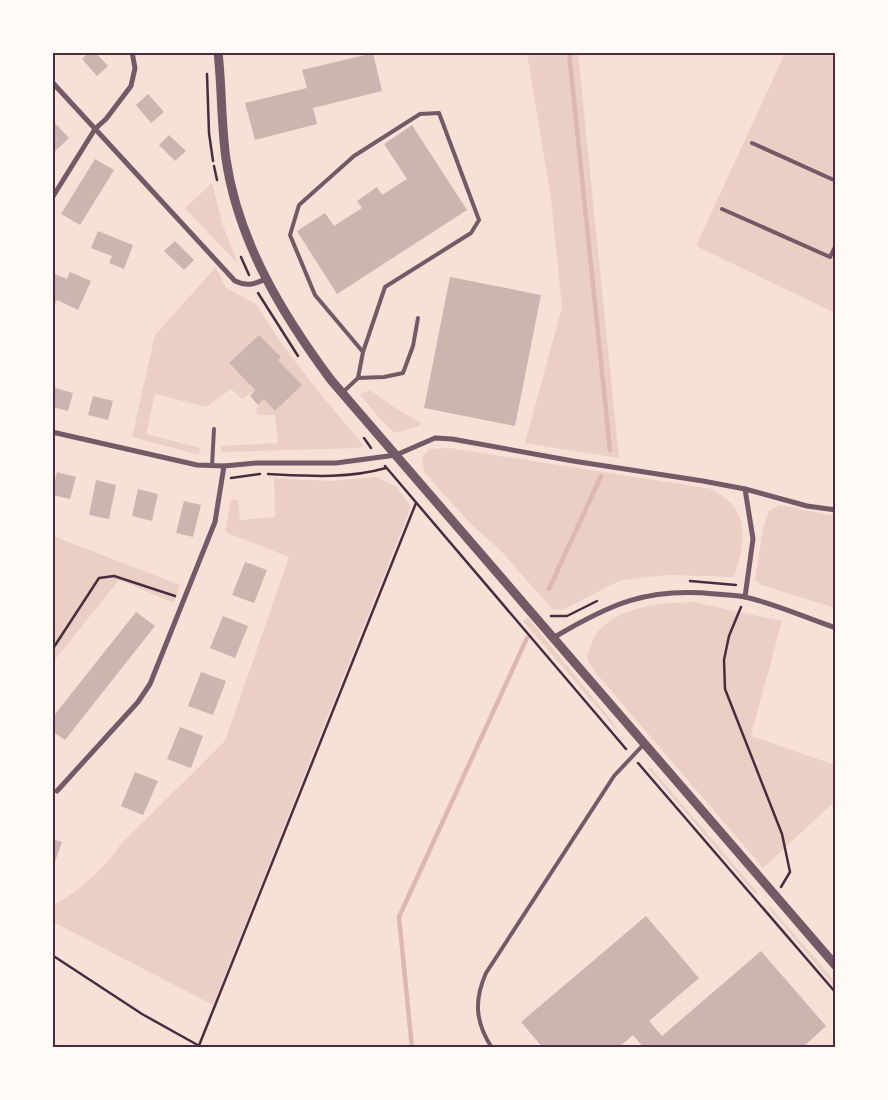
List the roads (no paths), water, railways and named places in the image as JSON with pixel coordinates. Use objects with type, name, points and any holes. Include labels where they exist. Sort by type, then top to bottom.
[{"type":"street","points":[[52,198],[95,129],[106,119],[130,86],[135,68],[132,52]]},
{"type":"street","points":[[218,52],[226,160],[234,197],[252,250],[266,279],[303,343],[342,393],[836,966]]},
{"type":"street","points":[[52,82],[235,281],[244,285],[252,285],[266,279]]},
{"type":"street","points":[[52,432],[197,465],[212,466],[257,463],[336,463],[378,458],[396,455],[423,441],[443,438],[745,489],[807,506],[836,510]]},
{"type":"street","points":[[57,791],[145,693],[215,522],[224,466]]},
{"type":"street","points":[[745,489],[753,539],[745,597]]},
{"type":"street","points":[[554,638],[592,615],[651,593],[686,591],[745,597],[836,628]]},
{"type":"lane","points":[[342,393],[358,378],[363,352],[385,287],[471,233],[479,220],[439,112],[420,114],[354,156],[298,205],[290,235],[315,295],[363,352]]},
{"type":"lane","points":[[752,144],[836,180]]},
{"type":"lane","points":[[722,208],[830,257],[836,245]]},
{"type":"lane","points":[[358,378],[384,377],[403,373],[413,346],[418,318]]},
{"type":"lane","points":[[212,466],[214,429]]},
{"type":"lane","points":[[492,1048],[478,1021],[476,1006],[479,989],[486,973],[614,776],[644,744]]},
{"type":"waterway","points":[[569,52],[610,450]]},
{"type":"waterway","points":[[549,589],[601,476]]},
{"type":"waterway","points":[[412,1048],[399,917],[527,638]]}]
